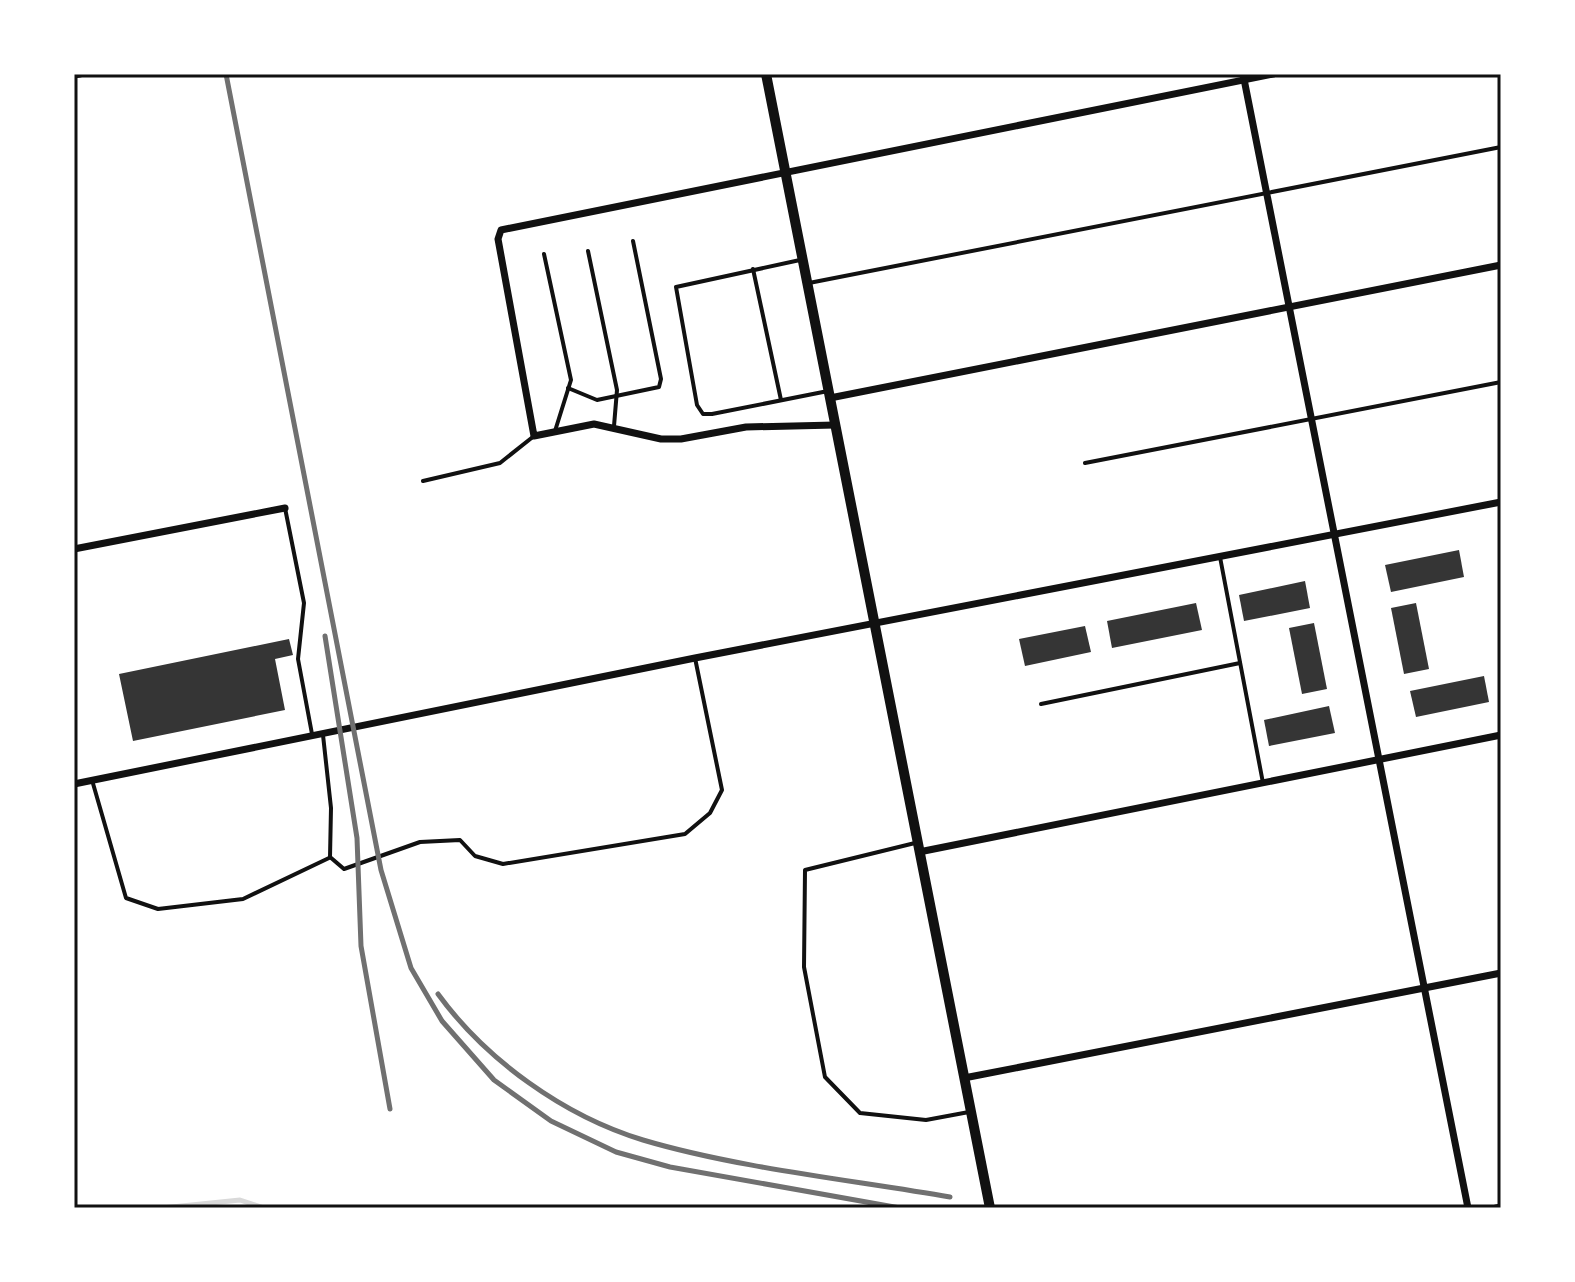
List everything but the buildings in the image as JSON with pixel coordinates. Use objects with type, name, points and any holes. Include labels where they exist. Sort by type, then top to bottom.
[{"type":"main road","points":[[766,74],[990,1208]]},
{"type":"street","points":[[74,75],[80,74]]},
{"type":"street","points":[[835,425],[746,427],[681,439],[661,439],[614,426],[594,424],[534,436],[498,239],[501,230],[1244,77],[1273,74]]},
{"type":"street","points":[[1244,77],[1468,1208]]},
{"type":"street","points":[[829,394],[1501,265]]},
{"type":"street","points":[[74,784],[695,658],[1501,503]]},
{"type":"street","points":[[74,549],[285,508]]},
{"type":"street","points":[[918,847],[1501,735]]},
{"type":"street","points":[[964,1078],[1501,973]]},
{"type":"lane","points":[[807,283],[1501,147]]},
{"type":"lane","points":[[568,388],[597,400],[659,387],[661,379],[633,241]]},
{"type":"lane","points":[[588,251],[616,398],[614,426]]},
{"type":"lane","points":[[544,254],[571,380],[555,431]]},
{"type":"lane","points":[[803,259],[679,284],[674,291],[697,405],[703,414],[829,394]]},
{"type":"lane","points":[[753,269],[781,400]]},
{"type":"lane","points":[[1085,463],[1501,382]]},
{"type":"lane","points":[[423,481],[500,463],[534,436]]},
{"type":"lane","points":[[285,508],[304,603],[298,659],[312,737]]},
{"type":"lane","points":[[1220,557],[1263,783]]},
{"type":"lane","points":[[330,857],[344,869],[420,842],[460,840],[475,856],[503,864],[685,834],[710,813],[722,790],[695,658]]},
{"type":"lane","points":[[1041,704],[1240,663]]},
{"type":"lane","points":[[323,735],[331,808],[330,857]]},
{"type":"lane","points":[[92,780],[126,898],[158,909],[243,899],[330,857]]},
{"type":"lane","points":[[918,847],[805,870],[804,967],[814,1025],[825,1077],[860,1113],[926,1120],[971,1112]]},
{"type":"waterway","points":[[162,1208],[240,1200],[264,1208]]},
{"type":"railway","points":[[226,74],[381,870],[411,968],[442,1021],[494,1080],[551,1121],[616,1152],[670,1167],[900,1208]]},
{"type":"railway","points":[[325,636],[357,838],[361,946],[390,1109]]},
{"type":"railway","points":[[438,994],[457,1018],[503,1063],[556,1101],[613,1130],[717,1158],[950,1197]]}]
